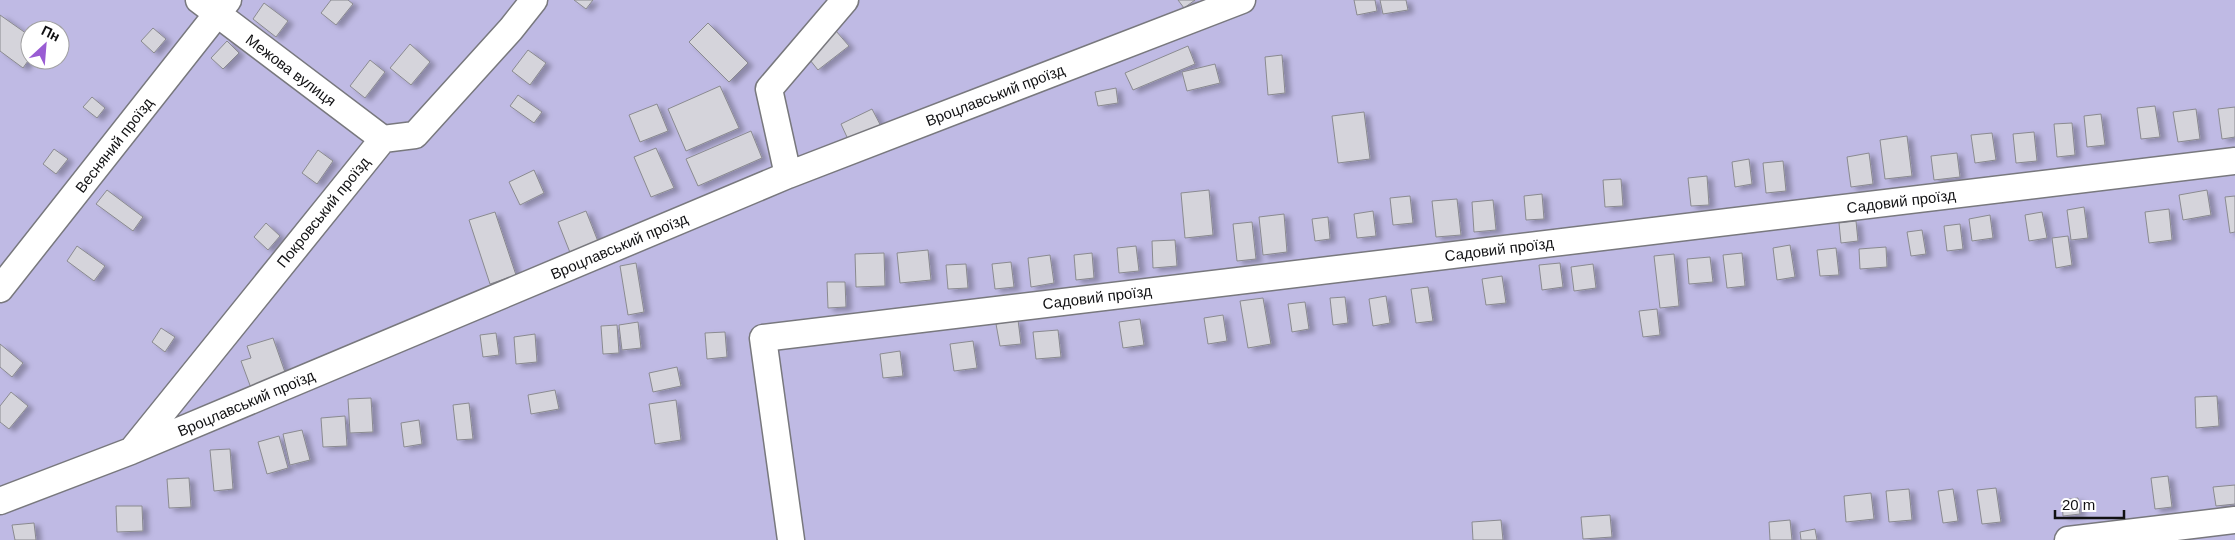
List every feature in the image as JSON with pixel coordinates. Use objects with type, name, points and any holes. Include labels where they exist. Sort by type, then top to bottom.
[{"type":"street","points":[[383,138],[414,135],[511,29],[534,0]]},
{"type":"street","points":[[788,174],[769,89],[845,0]]},
{"type":"street","name":"Вроцлавський проїзд","points":[[0,501],[131,451],[788,174],[1242,0]]},
{"type":"street","name":"Межова вулиця","points":[[215,5],[383,138]]},
{"type":"street","name":"Весняний проїзд","points":[[0,289],[215,5]]},
{"type":"street","name":"Покровський проїзд","points":[[131,451],[383,138]]},
{"type":"street","name":"Садовий проїзд","points":[[791,540],[763,338],[2235,161]]},
{"type":"street","points":[[2068,540],[2235,520]]},
{"type":"shaded area","points":[[0,0],[2235,0],[2235,540],[0,540]]},
{"type":"building","points":[[331,0],[348,0],[353,4],[336,25],[321,13]]},
{"type":"building","points":[[574,0],[593,0],[586,9]]},
{"type":"building","points":[[1178,0],[1195,0],[1184,8]]},
{"type":"building","points":[[1354,0],[1375,0],[1377,11],[1357,15]]},
{"type":"building","points":[[1380,0],[1406,0],[1408,10],[1383,14]]},
{"type":"building","points":[[264,3],[288,21],[276,37],[253,19]]},
{"type":"building","points":[[0,15],[20,29],[20,66],[0,51]]},
{"type":"building","points":[[708,23],[748,63],[729,82],[689,42]]},
{"type":"building","points":[[153,28],[166,39],[154,53],[141,41]]},
{"type":"building","points":[[836,31],[849,46],[818,70],[806,55]]},
{"type":"building","points":[[227,41],[239,53],[223,69],[211,58]]},
{"type":"building","points":[[410,44],[430,62],[411,85],[390,68]]},
{"type":"building","points":[[1188,46],[1195,64],[1133,90],[1125,73]]},
{"type":"building","points":[[528,50],[546,63],[530,85],[512,71]]},
{"type":"building","points":[[1282,55],[1285,93],[1268,95],[1265,57]]},
{"type":"building","points":[[370,60],[385,72],[365,98],[350,86]]},
{"type":"building","points":[[1215,64],[1220,83],[1187,91],[1182,72]]},
{"type":"building","points":[[720,86],[739,128],[686,151],[668,109]]},
{"type":"building","points":[[1116,88],[1118,103],[1098,106],[1095,92]]},
{"type":"building","points":[[518,95],[542,112],[534,123],[510,106]]},
{"type":"building","points":[[92,97],[105,108],[97,118],[83,107]]},
{"type":"building","points":[[657,104],[668,131],[640,142],[629,115]]},
{"type":"building","points":[[2155,106],[2160,137],[2141,139],[2137,108]]},
{"type":"building","points":[[2235,107],[2235,137],[2222,139],[2218,109]]},
{"type":"building","points":[[872,109],[884,132],[852,148],[841,124]]},
{"type":"building","points":[[2196,109],[2200,139],[2178,142],[2173,112]]},
{"type":"building","points":[[1364,112],[1370,159],[1338,163],[1332,116]]},
{"type":"building","points":[[2101,114],[2105,145],[2087,147],[2084,116]]},
{"type":"building","points":[[2072,123],[2075,155],[2057,157],[2054,124]]},
{"type":"building","points":[[751,131],[762,158],[698,186],[686,159]]},
{"type":"building","points":[[2034,132],[2037,161],[2016,163],[2013,134]]},
{"type":"building","points":[[1992,133],[1996,160],[1975,163],[1971,135]]},
{"type":"building","points":[[1907,136],[1912,176],[1885,179],[1880,140]]},
{"type":"building","points":[[656,148],[674,188],[651,197],[634,157]]},
{"type":"building","points":[[54,149],[68,159],[56,174],[43,164]]},
{"type":"building","points":[[318,150],[333,161],[317,184],[302,173]]},
{"type":"building","points":[[1869,153],[1873,184],[1851,187],[1847,157]]},
{"type":"building","points":[[1957,153],[1960,177],[1934,180],[1931,156]]},
{"type":"building","points":[[1749,159],[1752,184],[1735,187],[1732,162]]},
{"type":"building","points":[[1783,161],[1786,191],[1766,193],[1763,163]]},
{"type":"building","points":[[534,170],[544,193],[520,205],[509,182]]},
{"type":"building","points":[[1707,176],[1709,205],[1691,206],[1688,178]]},
{"type":"building","points":[[1621,179],[1623,206],[1605,207],[1603,180]]},
{"type":"building","points":[[107,190],[143,217],[133,231],[96,204]]},
{"type":"building","points":[[1209,190],[1213,235],[1185,238],[1181,193]]},
{"type":"building","points":[[2207,190],[2211,215],[2183,220],[2179,195]]},
{"type":"building","points":[[1542,194],[1544,219],[1526,220],[1524,196]]},
{"type":"building","points":[[1410,196],[1413,223],[1393,225],[1390,198]]},
{"type":"building","points":[[2235,196],[2235,232],[2230,233],[2225,197]]},
{"type":"building","points":[[1457,199],[1461,235],[1436,237],[1432,201]]},
{"type":"building","points":[[1493,200],[1496,230],[1474,232],[1472,202]]},
{"type":"building","points":[[2084,207],[2088,238],[2071,240],[2067,210]]},
{"type":"building","points":[[2169,209],[2172,240],[2149,243],[2145,212]]},
{"type":"building","points":[[586,211],[599,244],[571,255],[558,222]]},
{"type":"building","points":[[1373,211],[1376,236],[1357,238],[1354,214]]},
{"type":"building","points":[[495,212],[516,275],[490,284],[469,220]]},
{"type":"building","points":[[2042,212],[2047,238],[2029,241],[2025,215]]},
{"type":"building","points":[[1284,214],[1287,252],[1263,255],[1259,217]]},
{"type":"building","points":[[1990,215],[1993,238],[1972,241],[1969,219]]},
{"type":"building","points":[[1328,217],[1330,239],[1315,241],[1312,219]]},
{"type":"building","points":[[1856,221],[1858,241],[1841,243],[1839,223]]},
{"type":"building","points":[[1252,222],[1256,259],[1237,261],[1233,224]]},
{"type":"building","points":[[266,223],[280,236],[268,250],[254,237]]},
{"type":"building","points":[[1960,224],[1963,249],[1947,251],[1944,226]]},
{"type":"building","points":[[1922,230],[1926,254],[1911,256],[1907,232]]},
{"type":"building","points":[[2068,236],[2072,265],[2056,268],[2052,238]]},
{"type":"building","points":[[1175,240],[1177,266],[1153,268],[1152,241]]},
{"type":"building","points":[[1790,245],[1795,277],[1777,280],[1773,248]]},
{"type":"building","points":[[77,246],[105,266],[94,281],[67,261]]},
{"type":"building","points":[[1136,246],[1139,271],[1119,273],[1117,248]]},
{"type":"building","points":[[1886,247],[1887,267],[1860,269],[1859,249]]},
{"type":"building","points":[[1836,248],[1839,275],[1820,276],[1817,250]]},
{"type":"building","points":[[928,250],[931,280],[900,283],[897,253]]},
{"type":"building","points":[[884,253],[885,286],[856,287],[855,254]]},
{"type":"building","points":[[1092,253],[1094,278],[1076,280],[1074,255]]},
{"type":"building","points":[[1742,253],[1745,286],[1727,288],[1723,255]]},
{"type":"building","points":[[1674,254],[1679,306],[1660,308],[1654,256]]},
{"type":"building","points":[[1050,255],[1054,283],[1031,287],[1028,258]]},
{"type":"building","points":[[1710,257],[1713,282],[1689,284],[1687,259]]},
{"type":"building","points":[[1011,262],[1014,287],[995,289],[992,264]]},
{"type":"building","points":[[636,263],[644,312],[628,315],[620,266]]},
{"type":"building","points":[[1560,263],[1563,287],[1542,290],[1539,265]]},
{"type":"building","points":[[966,264],[968,288],[948,289],[946,265]]},
{"type":"building","points":[[1593,264],[1596,288],[1574,291],[1571,267]]},
{"type":"building","points":[[1502,276],[1506,303],[1486,305],[1482,279]]},
{"type":"building","points":[[827,282],[845,282],[846,307],[828,308]]},
{"type":"building","points":[[1428,287],[1433,321],[1416,323],[1411,289]]},
{"type":"building","points":[[1386,296],[1390,323],[1373,326],[1369,299]]},
{"type":"building","points":[[1345,297],[1348,323],[1333,325],[1330,298]]},
{"type":"building","points":[[1263,298],[1271,344],[1248,348],[1240,301]]},
{"type":"building","points":[[1305,302],[1309,329],[1292,332],[1288,304]]},
{"type":"building","points":[[1657,309],[1660,335],[1643,337],[1639,311]]},
{"type":"building","points":[[1223,315],[1227,341],[1208,344],[1204,318]]},
{"type":"building","points":[[1140,319],[1144,345],[1123,348],[1119,322]]},
{"type":"building","points":[[1018,320],[1021,344],[1000,346],[996,324]]},
{"type":"building","points":[[638,322],[641,348],[622,350],[619,325]]},
{"type":"building","points":[[617,325],[619,353],[603,354],[601,326]]},
{"type":"building","points":[[161,328],[175,337],[165,352],[152,342]]},
{"type":"building","points":[[1058,330],[1061,357],[1036,359],[1033,332]]},
{"type":"building","points":[[725,332],[727,357],[707,359],[705,333]]},
{"type":"building","points":[[496,333],[499,355],[483,357],[480,335]]},
{"type":"building","points":[[535,334],[537,362],[516,364],[514,337]]},
{"type":"building","points":[[273,338],[286,375],[251,388],[241,361],[251,358],[247,346]]},
{"type":"building","points":[[973,341],[977,368],[954,371],[950,344]]},
{"type":"building","points":[[0,344],[23,363],[12,377],[0,367]]},
{"type":"building","points":[[900,351],[903,376],[883,378],[880,354]]},
{"type":"building","points":[[677,367],[681,386],[653,392],[649,373]]},
{"type":"building","points":[[555,390],[559,409],[531,414],[528,395]]},
{"type":"building","points":[[11,392],[28,406],[9,429],[0,422],[0,406]]},
{"type":"building","points":[[2217,396],[2219,426],[2196,428],[2195,397]]},
{"type":"building","points":[[371,398],[373,432],[350,433],[348,399]]},
{"type":"building","points":[[676,400],[681,440],[655,444],[649,404]]},
{"type":"building","points":[[469,403],[473,439],[457,440],[453,405]]},
{"type":"building","points":[[345,416],[347,446],[323,447],[321,418]]},
{"type":"building","points":[[419,420],[422,444],[404,447],[401,423]]},
{"type":"building","points":[[302,430],[310,460],[290,465],[283,434]]},
{"type":"building","points":[[279,436],[288,468],[267,474],[258,442]]},
{"type":"building","points":[[230,449],[233,489],[214,491],[210,450]]},
{"type":"building","points":[[2168,476],[2172,507],[2155,509],[2151,478]]},
{"type":"building","points":[[189,478],[191,507],[169,508],[167,479]]},
{"type":"building","points":[[2235,485],[2235,504],[2216,506],[2213,487]]},
{"type":"building","points":[[1996,488],[2001,522],[1982,524],[1977,490]]},
{"type":"building","points":[[1909,489],[1912,520],[1889,522],[1886,491]]},
{"type":"building","points":[[1953,489],[1958,521],[1943,523],[1938,491]]},
{"type":"building","points":[[1871,493],[1874,519],[1846,522],[1844,496]]},
{"type":"building","points":[[2078,498],[2080,514],[2063,516],[2062,500]]},
{"type":"building","points":[[116,506],[142,506],[143,531],[117,532]]},
{"type":"building","points":[[1610,515],[1612,537],[1583,539],[1581,517]]},
{"type":"building","points":[[1501,520],[1503,540],[1473,540],[1472,522]]},
{"type":"building","points":[[1790,520],[1792,540],[1770,540],[1769,522]]},
{"type":"building","points":[[34,523],[36,540],[15,540],[12,525]]},
{"type":"building","points":[[1815,529],[1817,540],[1801,540],[1800,532]]}]
